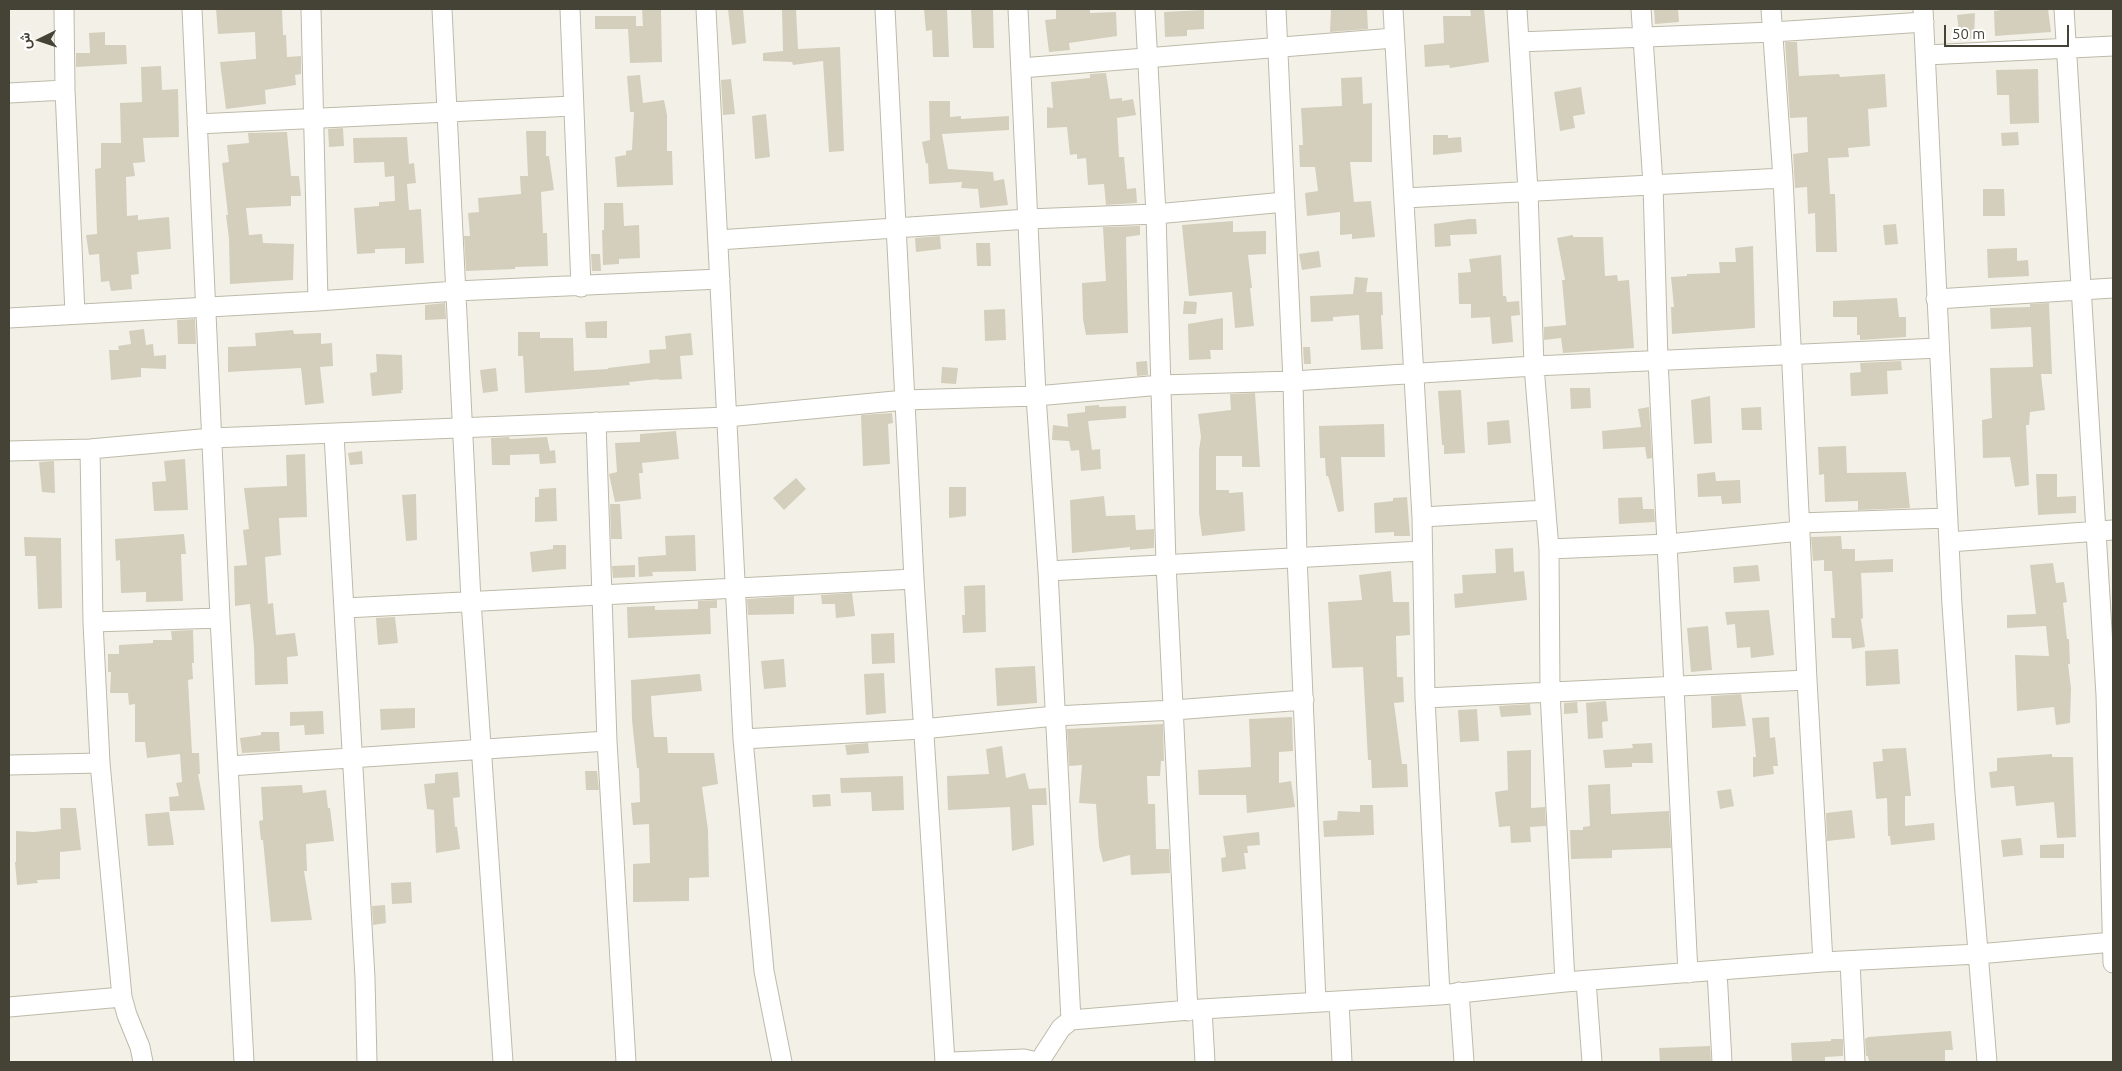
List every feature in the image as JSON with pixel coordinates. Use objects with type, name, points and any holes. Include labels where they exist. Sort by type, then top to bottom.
[{"type":"street","points":[[64,9],[65,90],[75,314]]},
{"type":"street","points":[[192,9],[220,618],[244,1062]]},
{"type":"street","points":[[311,9],[318,301]]},
{"type":"street","points":[[442,9],[471,602],[502,1062]]},
{"type":"street","points":[[570,9],[581,286]]},
{"type":"street","points":[[706,9],[743,739],[764,971],[782,1062]]},
{"type":"street","points":[[886,9],[922,729],[944,1062]]},
{"type":"street","points":[[1018,9],[1036,396],[1048,571],[1071,1020]]},
{"type":"street","points":[[1145,9],[1156,214],[1166,564],[1174,710],[1195,1010],[1205,1062]]},
{"type":"street","points":[[1276,9],[1316,1002]]},
{"type":"street","points":[[1393,9],[1422,517],[1425,698],[1440,995]]},
{"type":"street","points":[[1517,9],[1528,191],[1534,366],[1549,549],[1550,692],[1565,982]]},
{"type":"street","points":[[1641,9],[1653,184],[1658,360],[1688,973]]},
{"type":"street","points":[[1771,9],[1783,178],[1806,680],[1823,962]]},
{"type":"street","points":[[2064,9],[2081,290],[2105,530],[2106,695],[2113,963]]},
{"type":"street","points":[[1518,42],[1773,32],[1923,15],[1949,542],[1965,793],[1988,1062]]},
{"type":"street","points":[[1021,68],[1394,38]]},
{"type":"street","points":[[1926,55],[2066,50],[2113,46]]},
{"type":"street","points":[[9,93],[65,90]]},
{"type":"street","points":[[197,124],[573,106]]},
{"type":"street","points":[[1405,198],[1783,178]]},
{"type":"street","points":[[718,240],[897,226],[1156,214],[1285,202]]},
{"type":"street","points":[[9,318],[318,301],[456,291],[720,279]]},
{"type":"street","points":[[1936,299],[2113,288]]},
{"type":"street","points":[[9,451],[90,449],[212,438],[334,435],[463,427],[727,417],[905,400],[1036,396],[1161,385],[1292,381],[1413,372],[1939,348]]},
{"type":"street","points":[[596,422],[607,741],[626,1062]]},
{"type":"street","points":[[334,435],[366,978],[367,1062]]},
{"type":"street","points":[[90,449],[93,622],[100,762],[122,997],[144,1062]]},
{"type":"street","points":[[1422,517],[1546,510]]},
{"type":"street","points":[[1549,549],[1668,544],[1800,527],[1948,518]]},
{"type":"street","points":[[1949,542],[2105,530]]},
{"type":"street","points":[[1048,571],[1297,556],[1422,551]]},
{"type":"street","points":[[345,608],[914,579]]},
{"type":"street","points":[[93,622],[220,618]]},
{"type":"street","points":[[1425,698],[1806,680]]},
{"type":"street","points":[[743,739],[922,729],[1055,716],[1174,710],[1304,700]]},
{"type":"street","points":[[229,766],[607,741]]},
{"type":"street","points":[[9,765],[100,762]]},
{"type":"street","points":[[952,1062],[1024,1059],[1038,1062],[1061,1028],[1071,1020],[1195,1010],[1440,995],[1565,982],[1823,962],[1978,954],[2113,942]]},
{"type":"street","points":[[1850,962],[1855,1062]]},
{"type":"street","points":[[1717,971],[1722,1062]]},
{"type":"street","points":[[1586,981],[1592,1062]]},
{"type":"street","points":[[1460,992],[1464,1062]]},
{"type":"street","points":[[9,1007],[122,997]]},
{"type":"street","points":[[1339,1001],[1342,1062]]},
{"type":"building","points":[[216,9],[282,9],[283,35],[286,35],[287,57],[301,56],[301,74],[295,75],[296,85],[265,90],[266,104],[226,109],[220,62],[256,59],[255,32],[218,34]]},
{"type":"building","points":[[642,9],[661,9],[662,62],[630,63],[628,29],[595,29],[595,16],[636,16],[636,26],[643,26]]},
{"type":"building","points":[[728,9],[743,9],[746,43],[732,45]]},
{"type":"building","points":[[782,9],[796,9],[798,49],[840,47],[844,151],[829,152],[823,61],[793,65],[792,62],[763,61],[763,53],[783,51]]},
{"type":"building","points":[[924,9],[947,9],[949,57],[933,57],[932,30],[926,31]]},
{"type":"building","points":[[971,9],[993,9],[994,48],[973,48]]},
{"type":"building","points":[[1056,9],[1090,9],[1090,13],[1116,12],[1117,36],[1069,43],[1070,50],[1049,52],[1045,20],[1056,19]]},
{"type":"building","points":[[1331,9],[1367,9],[1368,29],[1330,32]]},
{"type":"building","points":[[1470,9],[1484,9],[1489,62],[1450,68],[1449,65],[1425,67],[1424,45],[1444,43],[1443,16],[1471,16]]},
{"type":"building","points":[[1654,9],[1678,9],[1679,22],[1655,24]]},
{"type":"building","points":[[2048,9],[2051,32],[1995,36],[1994,11]]},
{"type":"building","points":[[1204,10],[1204,29],[1187,30],[1187,36],[1165,37],[1164,12]]},
{"type":"building","points":[[1975,13],[1974,38],[1960,40],[1957,15]]},
{"type":"building","points":[[105,32],[105,45],[126,45],[127,64],[76,67],[76,53],[90,53],[89,33]]},
{"type":"building","points":[[1785,42],[1797,42],[1799,76],[1839,74],[1840,77],[1885,74],[1887,107],[1868,109],[1870,146],[1848,148],[1849,157],[1828,158],[1830,194],[1835,194],[1837,252],[1816,252],[1815,213],[1808,214],[1807,187],[1795,188],[1793,154],[1808,152],[1807,117],[1790,118]]},
{"type":"building","points":[[161,66],[162,90],[178,89],[179,137],[143,138],[145,162],[133,163],[135,176],[126,177],[127,216],[138,215],[138,220],[169,217],[171,249],[137,252],[139,274],[131,275],[132,289],[111,291],[109,281],[101,282],[99,254],[89,255],[86,235],[97,234],[95,169],[101,168],[101,143],[121,143],[120,103],[142,102],[141,67]]},
{"type":"building","points":[[2038,69],[2039,123],[2010,124],[2009,95],[1997,95],[1996,70]]},
{"type":"building","points":[[1106,73],[1110,99],[1122,98],[1122,101],[1133,99],[1136,115],[1117,118],[1119,157],[1124,157],[1127,189],[1136,188],[1137,203],[1106,205],[1104,184],[1088,185],[1086,158],[1077,159],[1077,154],[1070,155],[1067,127],[1047,128],[1047,107],[1053,108],[1051,82],[1090,78],[1090,74]]},
{"type":"building","points":[[640,75],[643,103],[664,100],[667,115],[667,151],[672,151],[673,185],[617,187],[615,157],[626,155],[626,151],[632,150],[634,112],[630,112],[627,76]]},
{"type":"building","points":[[1362,77],[1363,104],[1372,103],[1372,162],[1350,162],[1354,202],[1371,201],[1375,237],[1352,239],[1352,234],[1340,235],[1340,212],[1307,216],[1305,193],[1318,191],[1315,167],[1300,167],[1299,145],[1303,145],[1301,108],[1342,106],[1341,78]]},
{"type":"building","points":[[731,79],[735,114],[723,115],[721,80]]},
{"type":"building","points":[[1581,87],[1585,114],[1573,116],[1575,128],[1560,131],[1554,92]]},
{"type":"building","points":[[929,101],[950,101],[950,117],[961,116],[961,119],[1009,116],[1009,130],[942,134],[948,169],[993,172],[994,181],[1004,179],[1008,205],[980,208],[978,189],[961,188],[962,182],[929,184],[928,163],[926,164],[922,142],[930,140]]},
{"type":"building","points":[[766,114],[770,157],[755,159],[752,116]]},
{"type":"building","points":[[343,128],[344,146],[329,147],[328,129]]},
{"type":"building","points":[[526,131],[546,131],[546,156],[549,156],[554,190],[541,192],[543,233],[547,233],[548,266],[466,271],[464,236],[470,236],[468,213],[479,212],[478,198],[521,194],[520,176],[528,176]]},
{"type":"building","points":[[287,132],[291,176],[299,176],[301,196],[291,196],[291,206],[246,208],[249,235],[262,234],[263,243],[294,244],[293,280],[230,284],[229,239],[226,215],[228,215],[222,163],[229,162],[227,145],[249,143],[248,133]]},
{"type":"building","points":[[2018,132],[2019,145],[2002,146],[2001,133]]},
{"type":"building","points":[[1433,135],[1448,135],[1448,138],[1461,137],[1462,152],[1433,155]]},
{"type":"building","points":[[407,137],[409,164],[414,163],[416,183],[407,184],[409,210],[421,209],[424,263],[405,264],[405,248],[375,249],[375,253],[357,254],[354,208],[379,206],[379,202],[395,201],[394,176],[385,177],[384,162],[354,163],[353,138]]},
{"type":"building","points":[[1983,189],[2004,189],[2005,216],[1983,216]]},
{"type":"building","points":[[604,203],[623,203],[624,226],[639,225],[640,258],[619,259],[619,264],[603,265],[602,230],[604,230]]},
{"type":"building","points":[[1476,219],[1477,234],[1450,235],[1451,246],[1435,247],[1434,224]]},
{"type":"building","points":[[1233,221],[1233,232],[1266,231],[1266,254],[1248,255],[1254,326],[1235,328],[1232,292],[1189,296],[1182,225]]},
{"type":"building","points":[[1896,224],[1898,244],[1885,245],[1883,225]]},
{"type":"building","points":[[1140,226],[1140,235],[1126,237],[1128,333],[1086,335],[1083,319],[1082,283],[1106,281],[1103,227]]},
{"type":"building","points":[[1573,235],[1573,237],[1603,237],[1605,276],[1617,275],[1618,281],[1629,280],[1634,348],[1563,353],[1561,338],[1544,340],[1544,327],[1566,325],[1562,280],[1565,280],[1557,238]]},
{"type":"building","points":[[940,236],[941,249],[916,252],[915,238]]},
{"type":"building","points":[[976,243],[990,243],[991,266],[977,266]]},
{"type":"building","points":[[1753,246],[1755,328],[1672,334],[1671,307],[1674,307],[1671,277],[1687,276],[1687,274],[1720,273],[1719,262],[1736,262],[1735,248]]},
{"type":"building","points":[[2017,248],[2017,261],[2028,260],[2029,276],[1988,278],[1987,249]]},
{"type":"building","points":[[1319,251],[1321,267],[1302,270],[1299,254]]},
{"type":"building","points":[[591,254],[600,254],[601,271],[592,271]]},
{"type":"building","points":[[1501,255],[1503,296],[1506,296],[1507,302],[1519,301],[1520,315],[1511,316],[1513,342],[1492,344],[1490,317],[1471,318],[1471,304],[1459,304],[1458,273],[1471,272],[1469,259]]},
{"type":"building","points":[[1355,277],[1368,278],[1366,292],[1382,292],[1383,349],[1361,350],[1359,315],[1333,317],[1333,321],[1311,322],[1310,296],[1353,294]]},
{"type":"building","points":[[1897,298],[1899,317],[1906,317],[1906,337],[1860,340],[1860,335],[1857,335],[1857,317],[1833,317],[1833,301]]},
{"type":"building","points":[[1184,301],[1197,302],[1196,314],[1183,314]]},
{"type":"building","points":[[445,303],[446,319],[425,320],[425,305]]},
{"type":"building","points":[[2049,303],[2052,374],[2041,374],[2045,410],[2030,412],[2029,425],[2026,425],[2029,485],[2015,487],[2010,457],[1983,458],[1982,420],[1992,418],[1990,368],[2033,367],[2031,327],[1991,329],[1990,308],[2030,307],[2030,304]]},
{"type":"building","points":[[1005,309],[1006,340],[985,341],[984,310]]},
{"type":"building","points":[[1223,318],[1223,350],[1210,350],[1211,359],[1189,360],[1188,324]]},
{"type":"building","points":[[195,319],[196,344],[178,344],[177,320]]},
{"type":"building","points":[[607,321],[607,338],[586,338],[585,322]]},
{"type":"building","points":[[144,329],[146,345],[153,344],[154,356],[166,355],[166,369],[141,368],[141,377],[111,380],[109,350],[119,350],[118,346],[131,344],[129,331]]},
{"type":"building","points":[[293,330],[294,334],[321,333],[321,344],[332,343],[333,366],[320,367],[324,403],[305,405],[301,368],[228,372],[228,347],[256,346],[255,333]]},
{"type":"building","points":[[518,332],[540,332],[540,338],[573,338],[574,371],[608,369],[650,363],[649,350],[666,349],[665,336],[691,333],[693,355],[680,356],[682,379],[659,379],[629,382],[630,385],[525,393],[523,356],[518,356]]},
{"type":"building","points":[[1303,347],[1310,347],[1311,364],[1304,364]]},
{"type":"building","points":[[376,354],[402,355],[402,393],[372,396],[370,373],[377,372]]},
{"type":"building","points":[[1147,361],[1148,375],[1137,376],[1136,362]]},
{"type":"building","points":[[1901,361],[1902,370],[1887,371],[1888,394],[1851,396],[1850,373],[1861,372],[1860,363]]},
{"type":"building","points":[[942,367],[958,368],[956,384],[941,383]]},
{"type":"building","points":[[496,368],[498,391],[483,393],[480,370]]},
{"type":"building","points":[[1570,388],[1590,388],[1591,408],[1571,409]]},
{"type":"building","points":[[1461,390],[1465,453],[1444,454],[1438,391]]},
{"type":"building","points":[[1255,393],[1260,467],[1242,467],[1242,456],[1216,456],[1216,490],[1229,490],[1229,493],[1243,492],[1245,531],[1202,536],[1199,513],[1199,450],[1201,437],[1198,414],[1231,410],[1230,394]]},
{"type":"building","points":[[1710,396],[1712,443],[1694,444],[1691,400]]},
{"type":"building","points":[[1099,405],[1099,407],[1126,406],[1126,418],[1088,421],[1092,450],[1100,449],[1101,469],[1081,471],[1079,450],[1071,451],[1069,441],[1052,440],[1053,425],[1068,427],[1067,414],[1085,412],[1085,406]]},
{"type":"building","points":[[1649,407],[1652,458],[1647,459],[1645,447],[1603,449],[1602,431],[1641,427],[1638,409]]},
{"type":"building","points":[[1761,407],[1762,430],[1742,430],[1741,408]]},
{"type":"building","points":[[892,413],[893,423],[888,424],[890,464],[863,466],[861,415]]},
{"type":"building","points":[[1509,420],[1511,443],[1488,445],[1487,422]]},
{"type":"building","points":[[1384,424],[1385,457],[1341,457],[1344,511],[1338,512],[1328,476],[1326,476],[1325,458],[1320,458],[1319,426]]},
{"type":"building","points":[[676,431],[679,459],[642,463],[643,473],[639,473],[641,499],[615,502],[609,474],[617,472],[615,443],[640,442],[640,434]]},
{"type":"building","points":[[509,437],[510,439],[547,437],[550,451],[555,450],[556,463],[540,464],[539,454],[510,455],[510,465],[492,465],[491,438]]},
{"type":"building","points":[[1846,446],[1847,473],[1906,472],[1910,508],[1858,510],[1858,501],[1825,502],[1824,474],[1819,475],[1818,447]]},
{"type":"building","points":[[362,451],[363,464],[350,465],[348,453]]},
{"type":"building","points":[[305,454],[307,517],[279,518],[281,555],[265,557],[268,604],[273,603],[276,635],[295,633],[298,656],[287,657],[288,684],[255,685],[250,604],[235,606],[234,566],[247,565],[243,530],[249,529],[244,488],[287,486],[286,455]]},
{"type":"building","points":[[185,459],[188,510],[154,511],[152,482],[166,481],[164,461]]},
{"type":"building","points":[[54,461],[55,493],[42,492],[39,462]]},
{"type":"building","points":[[1715,472],[1716,481],[1740,480],[1741,503],[1722,504],[1721,496],[1698,497],[1697,474]]},
{"type":"building","points":[[2036,474],[2057,474],[2057,497],[2076,496],[2076,513],[2038,515]]},
{"type":"building","points":[[796,478],[806,489],[784,510],[773,498]]},
{"type":"building","points":[[949,487],[966,487],[966,516],[949,518]]},
{"type":"building","points":[[556,488],[557,521],[535,522],[535,497],[539,497],[539,489]]},
{"type":"building","points":[[416,494],[417,540],[406,541],[402,495]]},
{"type":"building","points":[[1104,496],[1106,516],[1135,515],[1136,530],[1154,529],[1154,548],[1130,550],[1130,547],[1072,553],[1070,500]]},
{"type":"building","points":[[1407,497],[1410,536],[1394,536],[1394,532],[1375,533],[1374,503],[1393,501],[1393,498]]},
{"type":"building","points":[[1642,497],[1643,509],[1654,509],[1655,522],[1619,524],[1618,498]]},
{"type":"building","points":[[610,504],[620,504],[622,539],[611,539]]},
{"type":"building","points":[[184,534],[186,554],[181,554],[183,601],[146,602],[146,592],[121,593],[120,560],[116,561],[115,539]]},
{"type":"building","points":[[695,535],[696,571],[652,572],[653,576],[639,577],[638,557],[666,555],[665,536]]},
{"type":"building","points":[[1841,536],[1842,549],[1855,549],[1855,561],[1893,559],[1893,572],[1861,573],[1863,618],[1861,619],[1865,647],[1852,649],[1851,638],[1832,638],[1831,618],[1835,618],[1832,571],[1824,571],[1824,560],[1813,561],[1811,537]]},
{"type":"building","points":[[24,537],[61,538],[62,608],[38,609],[36,556],[25,556]]},
{"type":"building","points":[[553,545],[566,545],[566,569],[532,572],[530,552],[553,549]]},
{"type":"building","points":[[1513,548],[1514,572],[1524,571],[1527,600],[1455,608],[1454,594],[1463,593],[1462,575],[1496,573],[1495,549]]},
{"type":"building","points":[[2053,563],[2056,583],[2064,582],[2067,602],[2063,603],[2067,639],[2069,639],[2070,664],[2068,664],[2071,688],[2070,723],[2056,725],[2054,707],[2017,711],[2015,655],[2049,656],[2046,626],[2007,628],[2007,615],[2036,614],[2030,565]]},
{"type":"building","points":[[635,565],[635,577],[613,578],[612,566]]},
{"type":"building","points":[[1758,565],[1760,581],[1734,583],[1733,567]]},
{"type":"building","points":[[1391,571],[1393,602],[1409,602],[1410,635],[1396,636],[1397,677],[1403,677],[1404,702],[1394,703],[1402,764],[1407,764],[1408,787],[1372,788],[1371,760],[1368,760],[1363,667],[1332,668],[1328,602],[1362,600],[1359,575]]},
{"type":"building","points":[[985,585],[986,632],[963,633],[962,615],[965,615],[964,586]]},
{"type":"building","points":[[852,593],[855,616],[836,618],[835,604],[822,604],[821,595]]},
{"type":"building","points":[[794,596],[794,614],[748,615],[747,599]]},
{"type":"building","points":[[717,600],[717,608],[710,608],[711,634],[628,638],[627,607],[655,606],[655,610],[698,609],[698,601]]},
{"type":"building","points":[[1769,610],[1774,655],[1751,658],[1750,647],[1737,648],[1735,624],[1727,625],[1725,612]]},
{"type":"building","points":[[395,617],[398,643],[378,645],[376,618]]},
{"type":"building","points":[[1708,626],[1712,670],[1691,672],[1687,628]]},
{"type":"building","points":[[193,630],[193,679],[188,680],[192,753],[199,753],[200,774],[198,774],[205,810],[170,811],[169,797],[179,796],[176,783],[182,782],[180,754],[147,758],[145,742],[135,742],[135,704],[129,705],[128,693],[110,693],[111,672],[108,672],[108,654],[119,654],[119,645],[153,643],[153,640],[172,640],[171,631]]},
{"type":"building","points":[[894,633],[895,663],[872,664],[871,634]]},
{"type":"building","points":[[1898,649],[1900,684],[1866,686],[1865,651]]},
{"type":"building","points":[[784,659],[786,687],[764,689],[761,661]]},
{"type":"building","points":[[1035,666],[1037,703],[997,706],[995,668]]},
{"type":"building","points":[[884,673],[886,713],[866,715],[864,674]]},
{"type":"building","points":[[700,674],[702,691],[651,696],[654,737],[667,737],[668,753],[714,753],[718,784],[702,787],[708,830],[709,877],[689,878],[689,901],[633,902],[633,864],[650,863],[649,824],[633,825],[631,803],[640,802],[639,768],[637,768],[632,720],[631,680]]},
{"type":"building","points":[[1741,694],[1746,726],[1712,728],[1711,696]]},
{"type":"building","points":[[1606,701],[1608,721],[1602,722],[1603,738],[1588,739],[1586,703]]},
{"type":"building","points":[[1577,702],[1578,713],[1564,714],[1564,703]]},
{"type":"building","points":[[1530,704],[1531,715],[1501,717],[1499,706]]},
{"type":"building","points":[[415,708],[415,728],[381,730],[380,709]]},
{"type":"building","points":[[1477,709],[1479,741],[1460,742],[1458,710]]},
{"type":"building","points":[[323,711],[324,734],[305,735],[304,725],[290,726],[290,712]]},
{"type":"building","points":[[1292,717],[1293,751],[1279,752],[1279,783],[1291,781],[1295,807],[1247,813],[1246,795],[1199,795],[1198,770],[1251,767],[1249,719]]},
{"type":"building","points":[[1769,717],[1770,738],[1775,737],[1778,766],[1773,766],[1774,774],[1753,777],[1753,757],[1756,757],[1752,718]]},
{"type":"building","points":[[1163,724],[1164,761],[1161,761],[1160,776],[1147,776],[1148,804],[1155,804],[1156,849],[1169,849],[1170,873],[1131,875],[1130,855],[1103,862],[1099,846],[1096,804],[1079,803],[1082,765],[1069,766],[1067,729]]},
{"type":"building","points":[[261,732],[279,732],[280,751],[242,753],[240,738],[261,735]]},
{"type":"building","points":[[868,743],[869,753],[847,755],[845,745]]},
{"type":"building","points":[[1652,743],[1653,763],[1632,763],[1632,767],[1605,768],[1603,750],[1633,748],[1632,744]]},
{"type":"building","points":[[1002,746],[1006,778],[1025,773],[1029,789],[1046,788],[1047,805],[1032,805],[1034,845],[1012,851],[1010,807],[948,810],[947,776],[989,774],[986,749]]},
{"type":"building","points":[[1906,748],[1911,796],[1905,796],[1905,826],[1934,823],[1935,840],[1891,845],[1890,836],[1888,836],[1887,798],[1876,799],[1873,762],[1883,761],[1882,749]]},
{"type":"building","points":[[1531,750],[1531,808],[1545,807],[1546,826],[1530,827],[1531,842],[1511,843],[1510,826],[1499,827],[1495,792],[1508,790],[1507,751]]},
{"type":"building","points":[[2052,754],[2052,757],[2073,757],[2076,837],[2057,838],[2054,802],[2016,806],[2014,786],[1991,788],[1989,772],[1997,771],[1997,758]]},
{"type":"building","points":[[585,771],[597,771],[599,790],[586,790]]},
{"type":"building","points":[[458,772],[460,797],[453,798],[455,827],[457,827],[460,849],[436,853],[434,810],[427,809],[424,784],[435,783],[435,774]]},
{"type":"building","points":[[903,776],[904,810],[872,811],[871,792],[841,793],[840,778]]},
{"type":"building","points":[[1610,784],[1611,814],[1669,811],[1671,848],[1612,850],[1612,858],[1571,859],[1570,830],[1583,830],[1583,827],[1590,826],[1588,785]]},
{"type":"building","points":[[302,785],[303,793],[326,790],[334,841],[306,844],[307,871],[304,871],[312,920],[271,922],[263,840],[261,840],[259,821],[263,820],[261,787]]},
{"type":"building","points":[[1731,789],[1734,806],[1720,809],[1717,791]]},
{"type":"building","points":[[830,794],[831,806],[813,807],[812,795]]},
{"type":"building","points":[[1360,805],[1373,805],[1374,835],[1324,837],[1323,821],[1337,820],[1338,811],[1360,812]]},
{"type":"building","points":[[60,808],[76,808],[81,850],[60,852],[60,879],[37,880],[38,883],[17,885],[15,862],[16,831],[34,832],[61,829]]},
{"type":"building","points":[[1852,810],[1855,838],[1827,841],[1826,813]]},
{"type":"building","points":[[169,812],[174,845],[148,846],[145,814]]},
{"type":"building","points":[[1259,832],[1260,845],[1247,846],[1248,853],[1244,853],[1246,869],[1222,872],[1221,858],[1226,857],[1223,836]]},
{"type":"building","points":[[2021,838],[2023,855],[2003,857],[2001,840]]},
{"type":"building","points":[[2064,844],[2064,858],[2040,858],[2040,845]]},
{"type":"building","points":[[411,882],[412,903],[392,904],[391,883]]},
{"type":"building","points":[[385,905],[386,923],[373,925],[372,906]]},
{"type":"building","points":[[1951,1031],[1953,1050],[1945,1050],[1945,1062],[1869,1062],[1868,1056],[1866,1056],[1865,1039],[1868,1037]]},
{"type":"building","points":[[1831,1039],[1843,1039],[1843,1056],[1825,1057],[1825,1062],[1792,1062],[1791,1043],[1831,1041]]},
{"type":"building","points":[[1710,1046],[1711,1062],[1660,1062],[1659,1048]]}]
